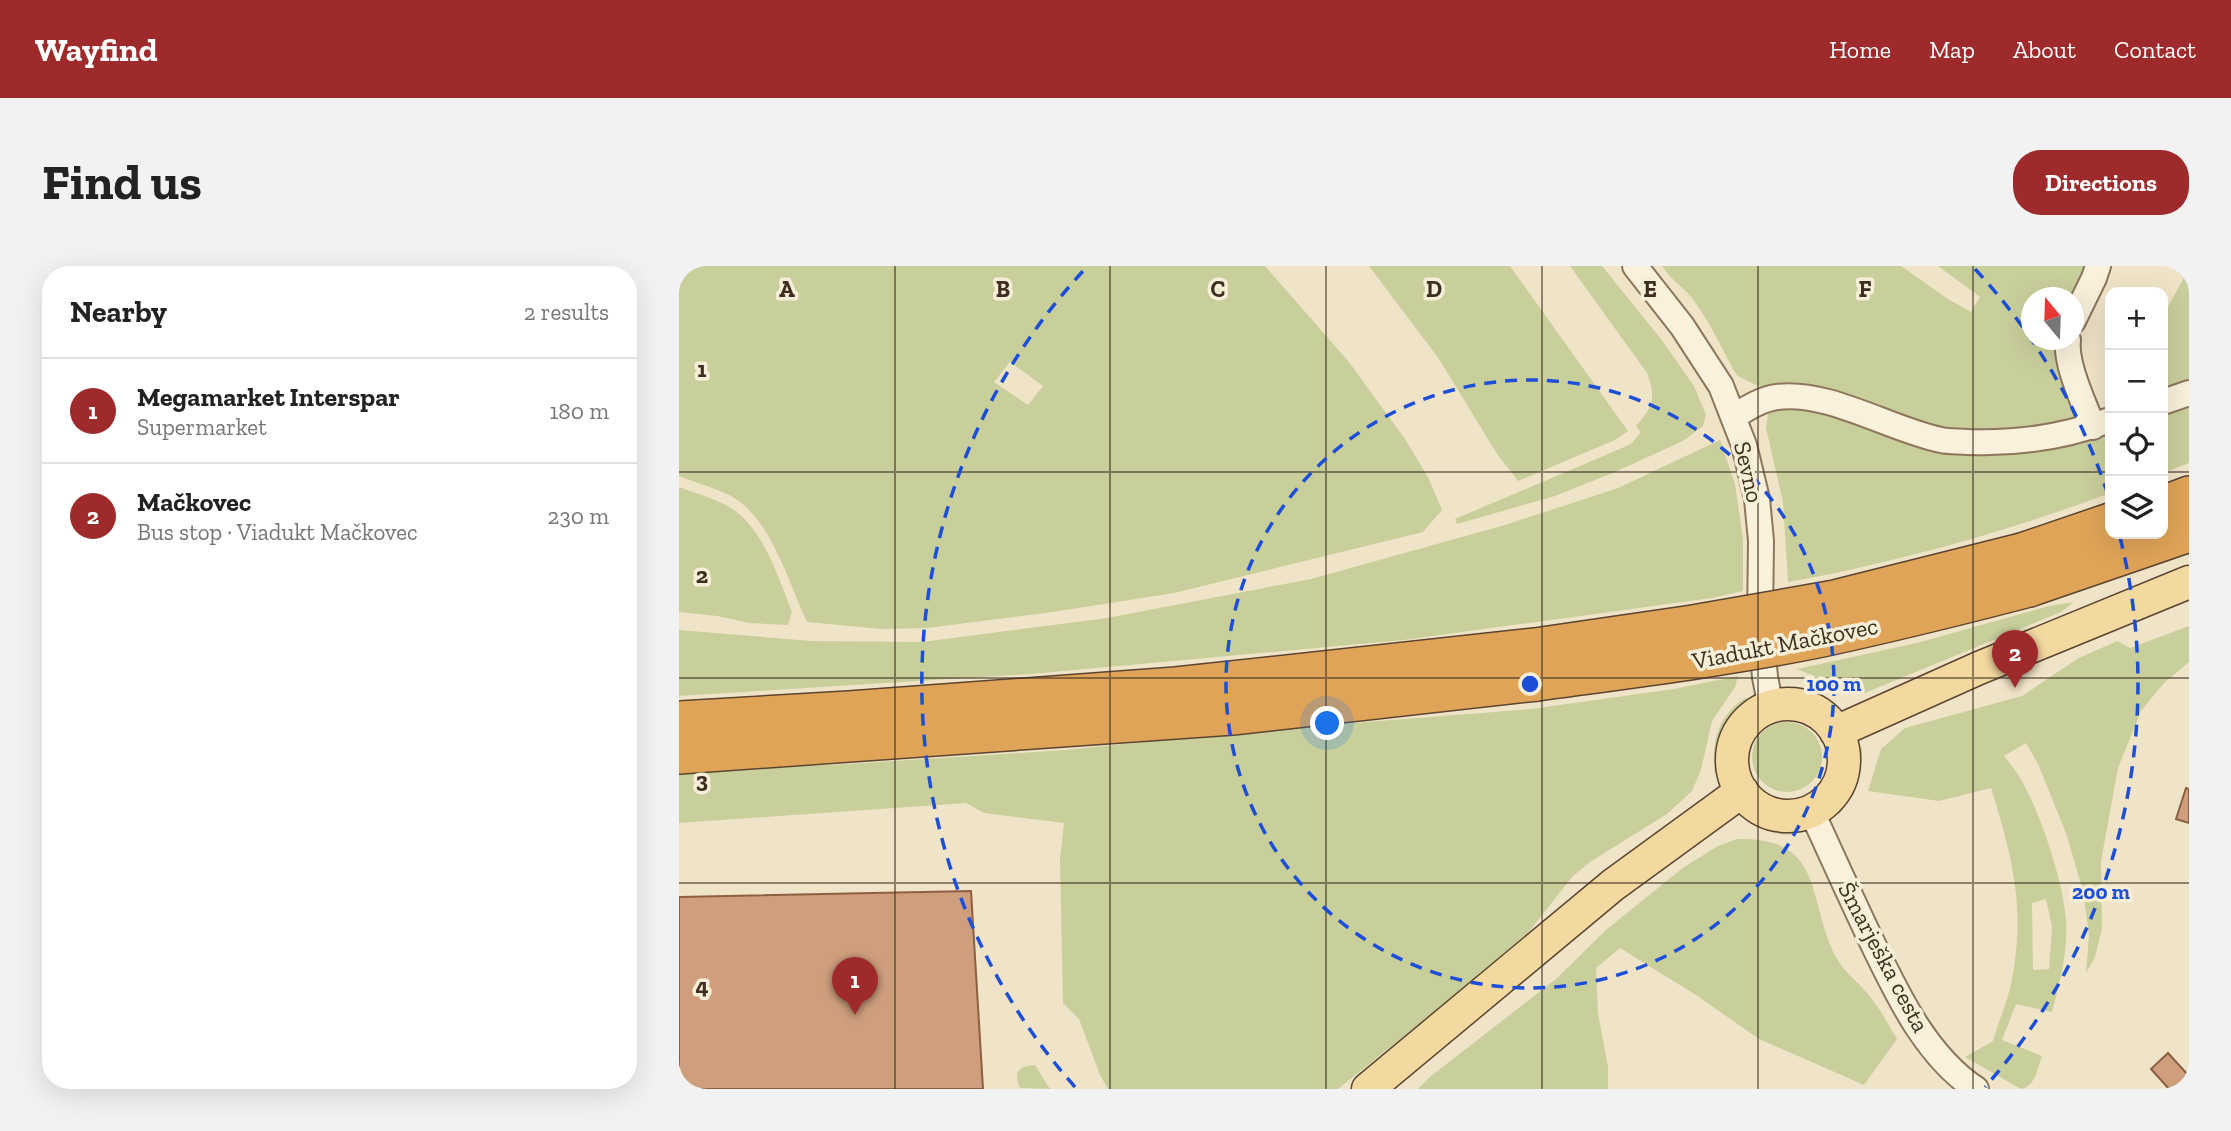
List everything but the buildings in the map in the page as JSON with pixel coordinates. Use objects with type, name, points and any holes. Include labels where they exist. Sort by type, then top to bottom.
[{"type":"highway","points":[[2168,503],[2189,495]]},
{"type":"highway","name":"Viadukt Mačkovec","points":[[679,720],[1176,686],[1535,647],[1693,624],[1835,599],[2022,552],[2105,524]]},
{"type":"highway","name":"Viadukt Mačkovec","points":[[679,755],[1232,716],[1537,682],[1679,663],[1934,614],[2029,588],[2189,533]]},
{"type":"main road","points":[[1836,732],[1979,668],[2189,582]]},
{"type":"main road","points":[[1788,704],[1815,711],[1826,719],[1836,732],[1842,744],[1842,776],[1825,803],[1796,816],[1780,816],[1765,812],[1751,803],[1742,791],[1734,775],[1732,757],[1735,740],[1745,725],[1758,713],[1788,704]]},
{"type":"main road","points":[[1368,1089],[1613,884],[1742,791]]},
{"type":"street","name":"Sevno","points":[[1635,266],[1682,326],[1721,386],[1744,445],[1758,499],[1761,541],[1760,621],[1771,708]]},
{"type":"street","points":[[2084,298],[2098,266]]},
{"type":"street","points":[[1733,417],[1753,405],[1775,397],[1805,397],[1942,441],[2025,442],[2102,423],[2074,374],[2068,350]]},
{"type":"street","points":[[2168,400],[2189,393]]},
{"type":"street","name":"Šmarješka cesta","points":[[1811,810],[1865,927],[1915,1024],[1966,1083],[1976,1089]]},
{"type":"green space","points":[[679,266],[1265,266],[1349,362],[1405,439],[1428,477],[1442,510],[1423,532],[1174,593],[927,628],[881,629],[807,622],[774,547],[757,519],[733,497],[679,476]],"holes":[[[1010,362],[1043,386],[1028,405],[994,382]]]},
{"type":"green space","points":[[1369,266],[1510,266],[1628,431],[1615,440],[1518,481],[1497,454],[1439,359]]},
{"type":"green space","points":[[1570,266],[1602,266],[1661,339],[1694,386],[1706,415],[1703,426],[1683,441],[1555,496],[1457,524],[1455,519],[1632,443],[1641,432],[1636,426],[1647,413],[1652,401],[1652,389],[1647,373]]},
{"type":"green space","points":[[1662,266],[1901,266],[1971,312],[1980,297],[1938,266],[2092,266],[2080,287],[2021,287],[2021,350],[2061,350],[2078,406],[2073,420],[2034,430],[1943,431],[1790,386],[1762,388],[1738,376],[1692,298]]},
{"type":"green space","points":[[2189,268],[2189,382],[2168,390],[2168,350],[2168,307]]},
{"type":"green space","points":[[2189,402],[2189,463],[2168,471],[2168,413],[2168,410]]},
{"type":"green space","points":[[1796,404],[1954,451],[2105,431],[2105,495],[1951,545],[1788,582],[1783,502],[1766,428],[1769,407]]},
{"type":"green space","points":[[1720,440],[1735,484],[1743,539],[1743,591],[1712,598],[1404,640],[1031,674],[679,696],[679,630],[811,641],[922,642],[1107,618],[1311,579],[1505,525],[1618,488]]},
{"type":"green space","points":[[679,487],[726,505],[750,525],[767,552],[792,612],[788,625],[749,623],[679,612]]},
{"type":"green space","points":[[2074,602],[2061,612],[1860,695],[1797,669],[1917,643],[2049,606]]},
{"type":"green space","points":[[2189,626],[2189,662],[2163,684],[2141,711],[2118,768],[2101,861],[2102,929],[2095,957],[2086,973],[2089,935],[2083,891],[2066,833],[2038,764],[2026,743],[2004,756],[2025,787],[2041,823],[2055,866],[2066,921],[2065,956],[2052,1012],[2016,1004],[2002,1040],[2042,1056],[2033,1080],[2021,1089],[1965,1057],[1993,1041],[2009,991],[2015,957],[2015,885],[2006,838],[1991,788],[1939,801],[1868,791],[1881,749],[1905,728],[2022,696],[2077,659],[2117,641],[2130,648]],"holes":[[[2046,899],[2052,927],[2049,969],[2033,970],[2032,903]]]},
{"type":"green space","points":[[1738,676],[1735,687],[1712,721],[1701,770],[1692,791],[1667,814],[1590,862],[1572,877],[1520,943],[1338,1089],[1108,1089],[1079,1019],[1063,1003],[1060,859],[1064,823],[984,813],[966,803],[679,823],[679,770],[831,765],[1065,750],[1263,730],[1531,709],[1674,689]]},
{"type":"green space","points":[[1747,697],[1744,713],[1733,728],[1722,764],[1715,775],[1714,752],[1718,731],[1729,712]]},
{"type":"green space","points":[[1787,722],[1812,732],[1822,757],[1812,782],[1787,792],[1762,782],[1752,757],[1762,732]]},
{"type":"green space","points":[[1862,746],[1856,783],[1838,816],[1837,798],[1847,784],[1849,762]]},
{"type":"green space","points":[[1752,813],[1785,821],[1797,834],[1775,833],[1743,818]]},
{"type":"green space","points":[[1737,839],[1766,841],[1786,848],[1800,860],[1809,876],[1836,957],[1875,1003],[1897,1039],[1864,1085],[1759,1039],[1696,995],[1620,948],[1596,968],[1598,1013],[1608,1067],[1608,1089],[1418,1089],[1556,979],[1607,929],[1684,867],[1718,846]]},
{"type":"green space","points":[[1035,1065],[1050,1089],[1020,1088],[1018,1071]]},
{"type":"place","name":"Mačkovec","points":[[2015,688]]},
{"type":"place","name":"Megamarket Interspar","points":[[855,1015]]}]
